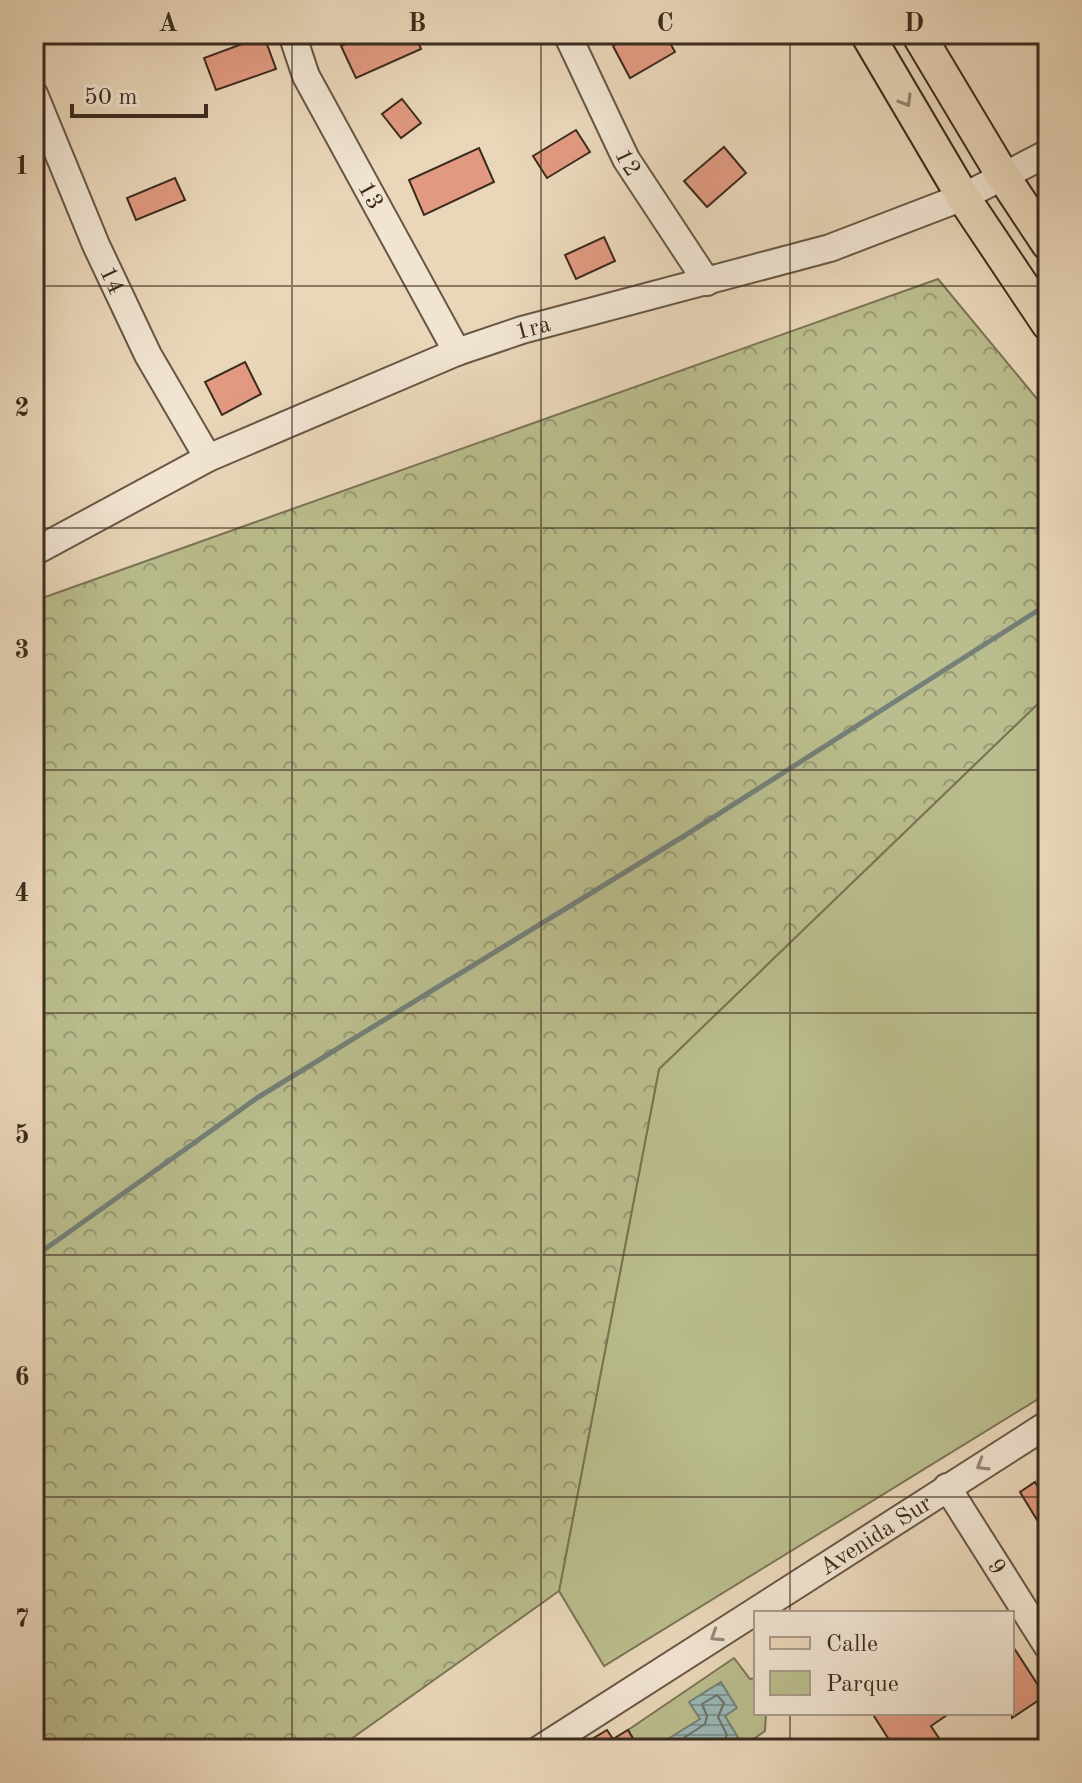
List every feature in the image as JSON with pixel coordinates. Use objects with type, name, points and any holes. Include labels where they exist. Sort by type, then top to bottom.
[{"type":"main road","points":[[867,34],[963,197],[1048,324]]},
{"type":"main road","points":[[918,34],[1003,176],[1048,244]]},
{"type":"street","name":"13","points":[[292,34],[306,76],[457,352]]},
{"type":"street","name":"12","points":[[567,34],[626,159],[707,282]]},
{"type":"street","name":"14","points":[[34,94],[96,245],[141,342],[208,458]]},
{"type":"street","name":"1ra","points":[[34,552],[208,458],[457,352],[522,330],[830,248],[963,197],[1048,153]]},
{"type":"street","name":"Avenida Sur","points":[[754,1611],[1048,1424]]},
{"type":"street","name":"9","points":[[947,1487],[1048,1647]]},
{"type":"street","name":"Avenida Sur","points":[[540,1749],[754,1611]]},
{"type":"green space","points":[[938,279],[1048,412],[1048,694],[659,1069],[559,1591],[337,1749],[34,1749],[34,601]]},
{"type":"green space","points":[[1048,694],[1048,1393],[604,1666],[559,1591],[659,1069]]},
{"type":"green space","points":[[734,1658],[750,1679],[754,1678],[754,1715],[766,1715],[765,1731],[739,1749],[636,1749],[638,1747],[628,1730]]},
{"type":"water","points":[[721,1682],[737,1708],[725,1716],[739,1739],[723,1749],[711,1749],[708,1745],[702,1749],[672,1749],[666,1740],[700,1719],[689,1702]]},
{"type":"building","points":[[368,34],[415,34],[421,49],[356,78],[341,46]]},
{"type":"building","points":[[633,34],[665,34],[675,52],[630,78],[613,46]]},
{"type":"building","points":[[264,36],[276,69],[216,90],[204,58]]},
{"type":"building","points":[[402,99],[421,123],[401,138],[382,114]]},
{"type":"building","points":[[576,130],[590,152],[547,178],[533,156]]},
{"type":"building","points":[[724,147],[746,173],[707,207],[684,181]]},
{"type":"building","points":[[479,148],[494,182],[424,215],[409,180]]},
{"type":"building","points":[[175,178],[185,200],[136,220],[127,198]]},
{"type":"building","points":[[604,237],[615,261],[576,279],[565,255]]},
{"type":"building","points":[[245,362],[261,394],[222,415],[205,382]]},
{"type":"building","points":[[1035,1482],[1048,1504],[1048,1538],[1020,1492]]},
{"type":"building","points":[[1014,1648],[1045,1696],[1012,1718],[1014,1715]]},
{"type":"building","points":[[873,1715],[947,1715],[931,1726],[946,1749],[895,1749]]},
{"type":"building","points":[[607,1730],[613,1739],[628,1730],[639,1749],[575,1749]]},
{"type":"waterway","points":[[34,1257],[257,1098],[684,836],[1048,604]]}]
